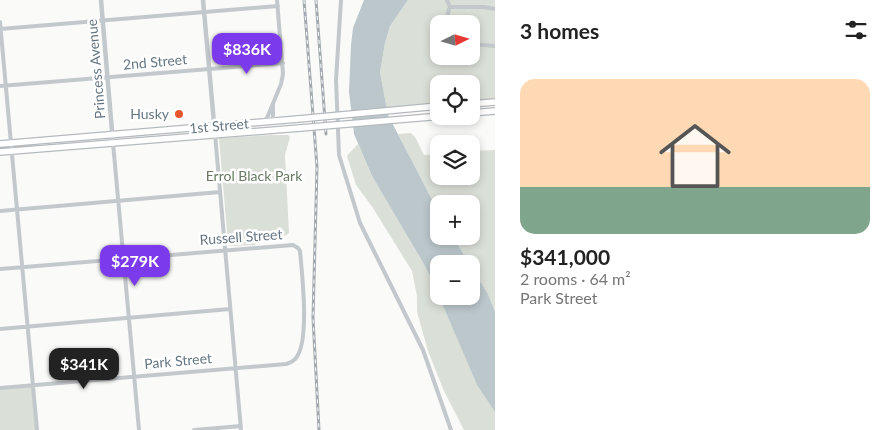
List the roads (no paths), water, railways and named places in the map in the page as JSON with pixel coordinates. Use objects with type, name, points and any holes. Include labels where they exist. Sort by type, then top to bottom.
[{"type":"main road","points":[[480,103],[495,102]]},
{"type":"main road","name":"1st Street","points":[[0,144],[113,136],[430,107]]},
{"type":"main road","points":[[480,112],[495,111]]},
{"type":"main road","points":[[273,113],[276,118],[285,120]]},
{"type":"main road","name":"1st Street","points":[[0,152],[430,117]]},
{"type":"main road","points":[[237,132],[270,126],[273,121]]},
{"type":"street","name":"Princess Avenue","points":[[101,0],[113,143]]},
{"type":"street","points":[[194,430],[241,428],[203,0]]},
{"type":"street","points":[[260,122],[267,118],[281,84],[283,63],[277,0]]},
{"type":"street","points":[[341,0],[336,80],[339,155],[360,223],[423,350],[452,430]]},
{"type":"street","points":[[447,0],[450,8],[448,15]]},
{"type":"street","points":[[0,29],[278,6]]},
{"type":"street","points":[[450,8],[484,7],[495,9]]},
{"type":"street","points":[[0,22],[37,430]]},
{"type":"street","points":[[480,45],[495,46]]},
{"type":"street","name":"2nd Street","points":[[0,86],[283,63]]},
{"type":"street","points":[[273,101],[273,121]]},
{"type":"street","points":[[113,143],[139,430]]},
{"type":"street","points":[[0,211],[220,192]]},
{"type":"street","name":"Russell Street","points":[[0,269],[293,245],[298,248],[300,253]]},
{"type":"street","name":"Park Street","points":[[0,388],[290,363],[296,359],[299,353],[304,329],[300,253]]},
{"type":"street","points":[[0,329],[230,309]]},
{"type":"railway","points":[[304,0],[317,167],[313,318],[319,430]]},
{"type":"railway","points":[[316,0],[326,134]]},
{"type":"place","name":"Husky","points":[[179,114]]},
{"type":"park label","name":"Errol Black Park","points":[[254,176]]}]
